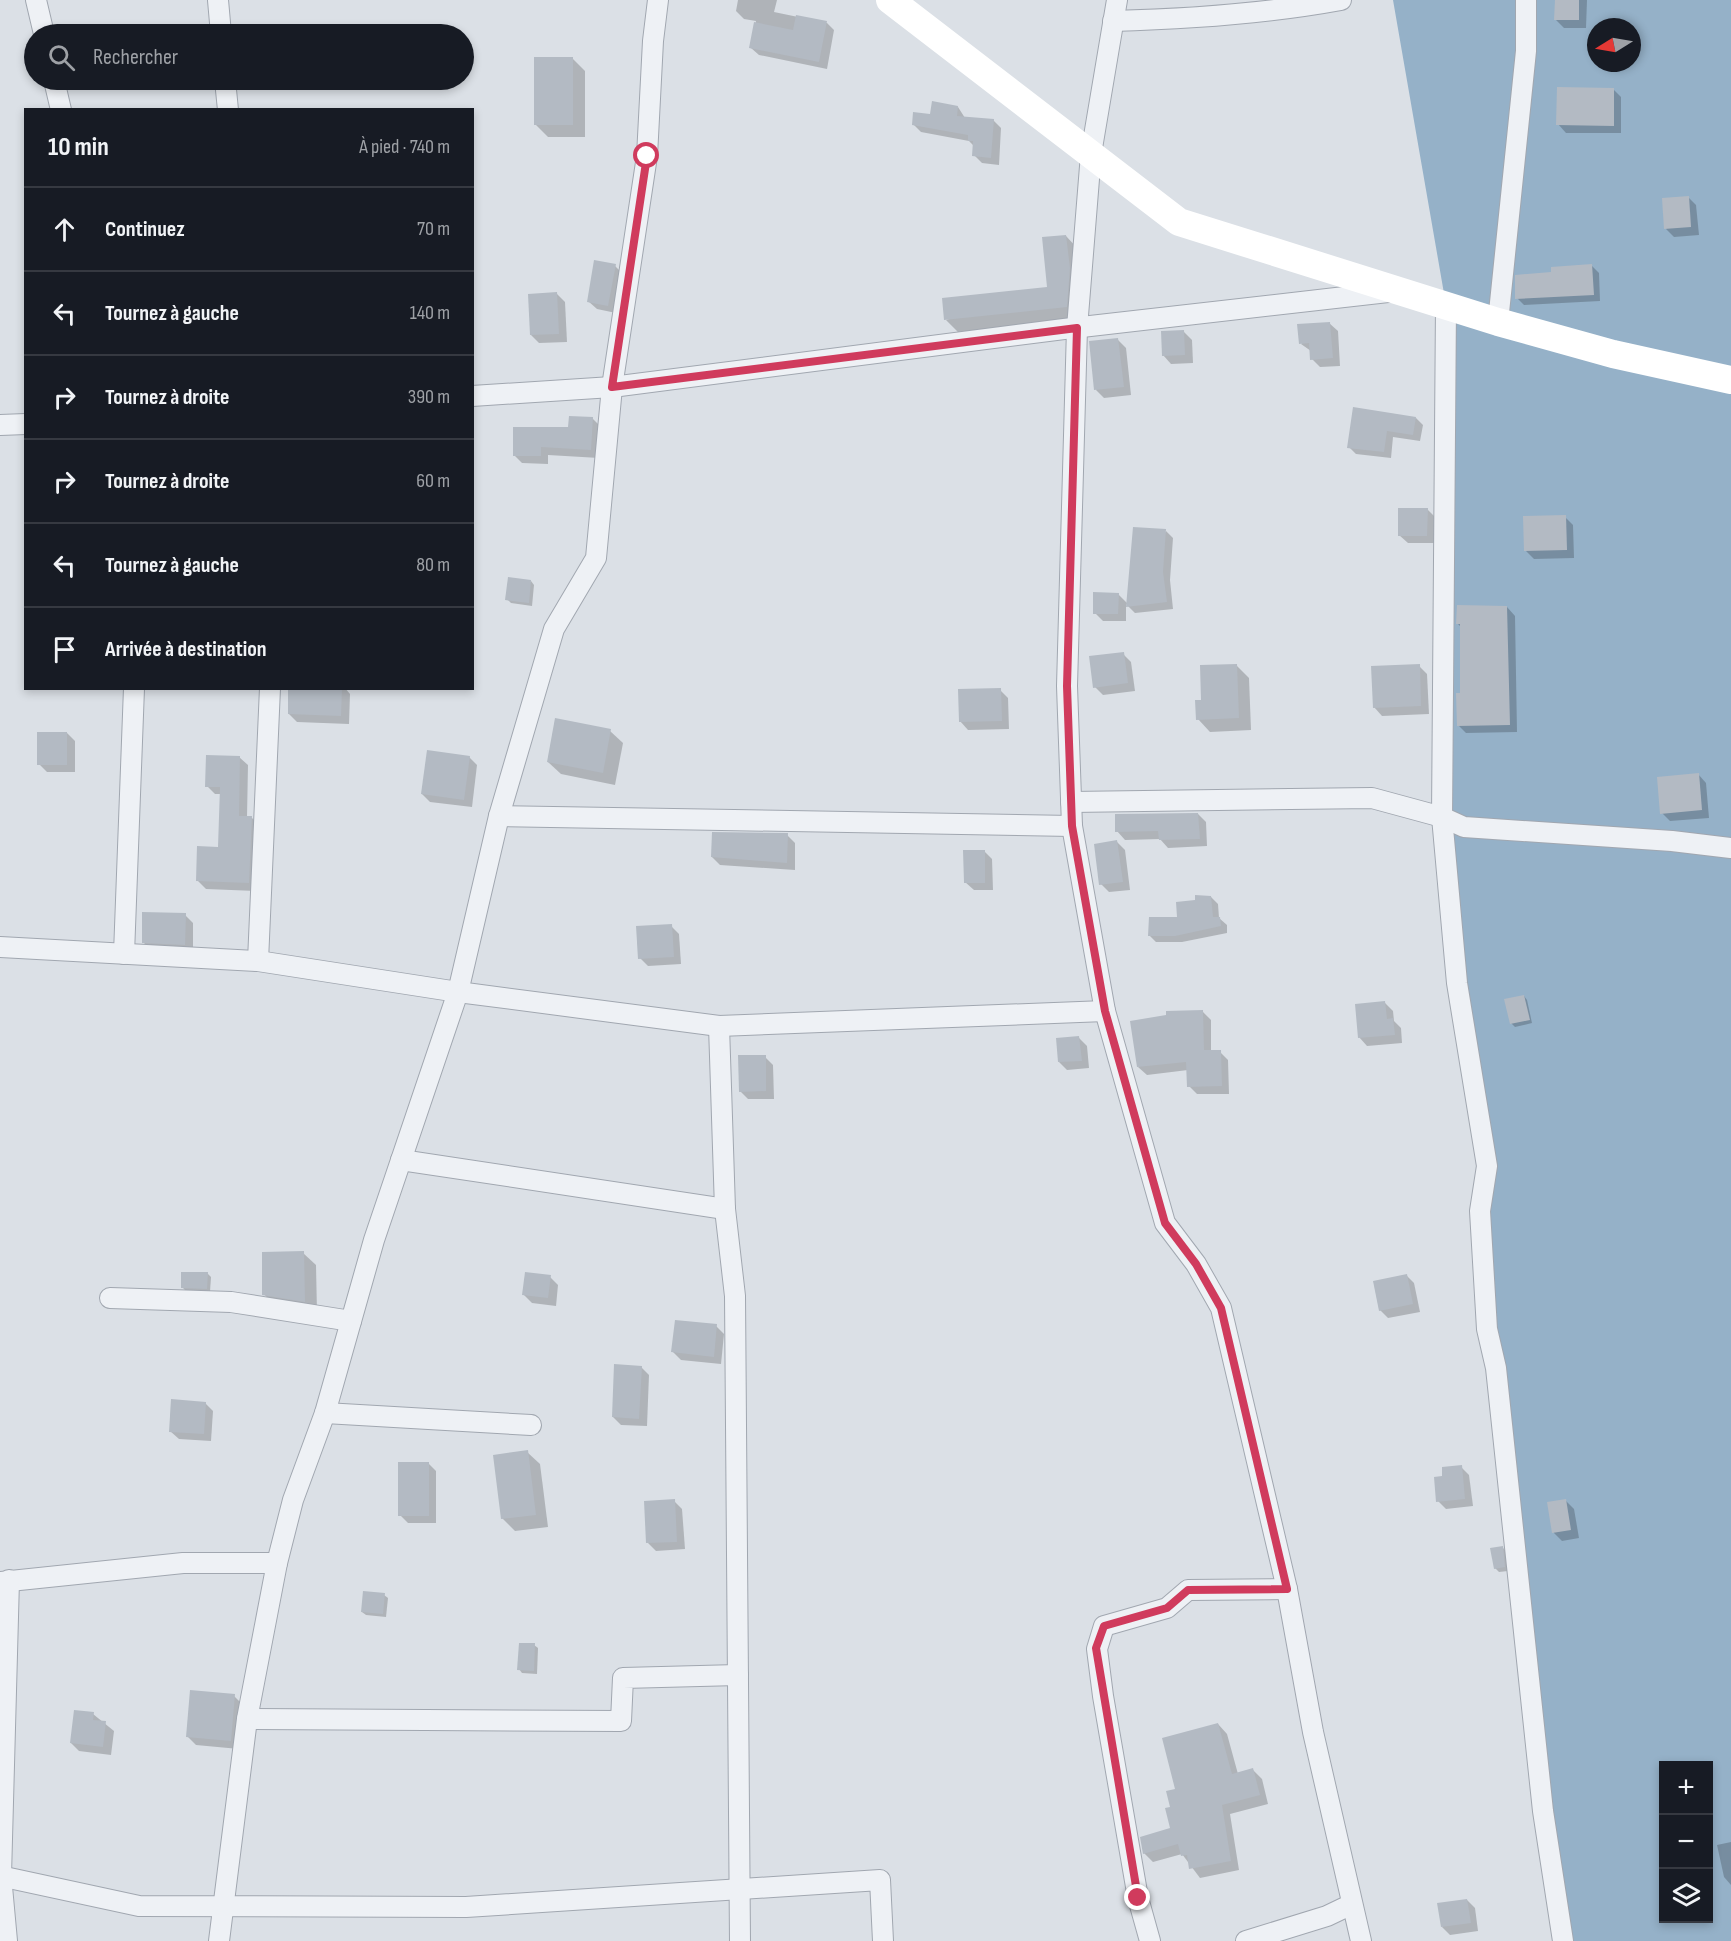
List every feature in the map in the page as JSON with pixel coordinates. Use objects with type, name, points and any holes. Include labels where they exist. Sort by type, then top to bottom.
[{"type":"street","points":[[36,0],[42,24]]},
{"type":"street","points":[[218,0],[220,24]]},
{"type":"street","points":[[219,1941],[247,1719],[277,1563],[293,1500],[325,1413],[374,1240],[458,992],[499,816],[554,629],[596,558],[612,387],[647,156],[653,41],[658,0]]},
{"type":"street","points":[[890,0],[1179,222],[1498,321],[1614,354],[1731,380]]},
{"type":"street","points":[[1118,0],[1091,154],[1077,328],[1067,686],[1072,826],[1105,1011],[1165,1223],[1196,1264],[1221,1308],[1287,1589],[1313,1732],[1350,1905],[1360,1941]]},
{"type":"street","points":[[1113,21],[1187,19],[1275,11],[1341,0]]},
{"type":"street","points":[[1498,321],[1526,51],[1526,0]]},
{"type":"street","points":[[56,90],[61,108]]},
{"type":"street","points":[[226,90],[228,108]]},
{"type":"street","points":[[474,396],[612,387],[1077,328],[1400,291]]},
{"type":"street","points":[[1446,305],[1442,817],[1457,983],[1487,1166],[1480,1211],[1487,1329],[1496,1368],[1543,1810],[1563,1941]]},
{"type":"street","points":[[0,425],[24,424]]},
{"type":"street","points":[[124,954],[134,690]]},
{"type":"street","points":[[258,961],[270,690]]},
{"type":"street","points":[[1071,802],[1372,798],[1442,817],[1464,827],[1672,841],[1731,848]]},
{"type":"street","points":[[499,816],[1072,826]]},
{"type":"street","points":[[0,947],[258,961],[458,992],[720,1026],[1105,1011]]},
{"type":"street","points":[[720,1026],[725,1209],[735,1296],[740,1941]]},
{"type":"street","points":[[401,1160],[725,1209]]},
{"type":"street","points":[[110,1298],[231,1302],[351,1321]]},
{"type":"street","points":[[325,1413],[531,1425]]},
{"type":"street","points":[[7,1941],[0,1876],[4,1581],[183,1563],[277,1563]]},
{"type":"street","points":[[1150,1941],[1138,1898],[1103,1696],[1096,1648],[1104,1626],[1167,1608],[1188,1590],[1287,1589]]},
{"type":"street","points":[[247,1719],[621,1721],[623,1678],[738,1675]]},
{"type":"street","points":[[0,1876],[139,1906],[466,1907],[880,1880],[883,1941]]},
{"type":"street","points":[[1246,1941],[1327,1916],[1350,1905]]},
{"type":"water","points":[[1393,0],[1731,0],[1731,1941],[1563,1941],[1496,1368],[1487,1166],[1442,817],[1446,305]]},
{"type":"building","points":[[1555,0],[1579,0],[1579,20],[1554,20]]},
{"type":"building","points":[[796,15],[827,21],[819,62],[749,48],[754,22],[793,30]]},
{"type":"building","points":[[534,57],[573,57],[573,125],[534,125]]},
{"type":"building","points":[[1557,87],[1614,88],[1614,126],[1556,125]]},
{"type":"building","points":[[932,101],[958,106],[957,116],[994,119],[991,158],[972,156],[973,141],[968,141],[968,135],[912,125],[913,112],[930,114]]},
{"type":"building","points":[[1689,196],[1691,227],[1664,229],[1662,198]]},
{"type":"building","points":[[1066,235],[1070,268],[1067,307],[944,320],[942,298],[1047,287],[1042,237]]},
{"type":"building","points":[[594,260],[616,264],[608,306],[587,302]]},
{"type":"building","points":[[1592,264],[1594,295],[1515,299],[1515,275],[1551,272],[1551,267]]},
{"type":"building","points":[[557,292],[559,334],[530,335],[528,294]]},
{"type":"building","points":[[1330,322],[1333,358],[1310,360],[1309,343],[1299,344],[1297,324]]},
{"type":"building","points":[[1184,330],[1185,355],[1162,356],[1161,331]]},
{"type":"building","points":[[1118,338],[1124,387],[1094,390],[1089,341]]},
{"type":"building","points":[[1353,407],[1416,417],[1413,435],[1387,431],[1384,452],[1347,448]]},
{"type":"building","points":[[569,416],[593,417],[591,450],[541,447],[541,456],[513,456],[513,427],[568,427]]},
{"type":"building","points":[[1398,508],[1428,508],[1427,536],[1398,536]]},
{"type":"building","points":[[1566,515],[1567,550],[1524,551],[1523,516]]},
{"type":"building","points":[[1133,527],[1166,529],[1163,572],[1167,602],[1126,607]]},
{"type":"building","points":[[508,577],[531,580],[529,603],[505,600]]},
{"type":"building","points":[[1093,592],[1119,593],[1118,614],[1093,614]]},
{"type":"building","points":[[1457,605],[1507,606],[1510,725],[1457,726],[1456,693],[1460,693],[1460,624],[1456,624]]},
{"type":"building","points":[[1124,652],[1128,683],[1093,688],[1089,656]]},
{"type":"building","points":[[1237,664],[1239,718],[1196,720],[1195,700],[1201,700],[1200,665]]},
{"type":"building","points":[[1420,664],[1421,706],[1373,708],[1371,666]]},
{"type":"building","points":[[1001,688],[1002,721],[959,722],[958,689]]},
{"type":"building","points":[[288,690],[342,690],[341,716],[288,714]]},
{"type":"building","points":[[555,718],[611,729],[603,773],[547,762]]},
{"type":"building","points":[[37,732],[67,732],[67,765],[37,765]]},
{"type":"building","points":[[427,750],[470,756],[464,800],[421,794]]},
{"type":"building","points":[[206,755],[240,756],[239,816],[252,816],[249,883],[196,881],[197,846],[218,847],[220,787],[205,787]]},
{"type":"building","points":[[1699,773],[1702,810],[1660,814],[1657,777]]},
{"type":"building","points":[[1198,813],[1200,839],[1159,840],[1158,831],[1115,832],[1115,814]]},
{"type":"building","points":[[712,832],[788,833],[787,863],[711,857]]},
{"type":"building","points":[[1117,840],[1123,882],[1099,885],[1094,844]]},
{"type":"building","points":[[963,850],[985,850],[985,883],[964,883]]},
{"type":"building","points":[[1195,895],[1211,896],[1213,917],[1220,917],[1221,926],[1175,936],[1148,936],[1149,917],[1177,917],[1176,902],[1195,900]]},
{"type":"building","points":[[142,912],[186,913],[185,945],[142,943]]},
{"type":"building","points":[[672,924],[674,957],[638,959],[636,926]]},
{"type":"building","points":[[1524,995],[1530,1020],[1510,1024],[1504,999]]},
{"type":"building","points":[[1385,1001],[1387,1019],[1393,1018],[1395,1035],[1358,1038],[1355,1004]]},
{"type":"building","points":[[1203,1010],[1204,1050],[1221,1050],[1222,1086],[1187,1087],[1186,1062],[1137,1067],[1130,1021],[1166,1015],[1166,1011]]},
{"type":"building","points":[[1079,1036],[1082,1061],[1058,1062],[1056,1038]]},
{"type":"building","points":[[738,1055],[766,1055],[766,1091],[739,1092]]},
{"type":"building","points":[[304,1251],[305,1302],[262,1295],[262,1252]]},
{"type":"building","points":[[181,1272],[208,1272],[207,1289],[181,1288]]},
{"type":"building","points":[[525,1272],[551,1275],[548,1298],[522,1295]]},
{"type":"building","points":[[1407,1274],[1413,1304],[1379,1311],[1373,1281]]},
{"type":"building","points":[[675,1320],[717,1324],[714,1357],[671,1352]]},
{"type":"building","points":[[614,1364],[642,1366],[639,1419],[612,1417]]},
{"type":"building","points":[[171,1399],[206,1402],[204,1434],[169,1432]]},
{"type":"building","points":[[528,1450],[536,1515],[501,1519],[493,1455]]},
{"type":"building","points":[[398,1462],[429,1462],[429,1516],[398,1516]]},
{"type":"building","points":[[1462,1465],[1465,1499],[1436,1502],[1434,1477],[1442,1476],[1442,1467]]},
{"type":"building","points":[[675,1499],[677,1542],[646,1543],[644,1501]]},
{"type":"building","points":[[1566,1499],[1571,1530],[1552,1533],[1547,1502]]},
{"type":"building","points":[[1503,1546],[1505,1567],[1494,1569],[1490,1548]]},
{"type":"building","points":[[363,1591],[385,1593],[383,1614],[361,1612]]},
{"type":"building","points":[[519,1643],[535,1643],[534,1671],[517,1670]]},
{"type":"building","points":[[190,1690],[235,1694],[231,1741],[186,1737]]},
{"type":"building","points":[[74,1710],[94,1712],[93,1720],[106,1721],[103,1747],[70,1743]]},
{"type":"building","points":[[1218,1723],[1232,1774],[1253,1768],[1260,1795],[1222,1805],[1231,1861],[1189,1869],[1187,1855],[1181,1856],[1178,1844],[1143,1854],[1140,1837],[1170,1828],[1165,1808],[1170,1807],[1166,1791],[1175,1789],[1162,1738]]},
{"type":"building","points":[[1467,1899],[1471,1923],[1441,1927],[1437,1903]]},
{"type":"route","points":[[647,156],[612,387],[1077,328],[1067,686],[1072,826],[1105,1011],[1165,1223],[1196,1264],[1221,1308],[1287,1589],[1188,1590],[1167,1608],[1104,1626],[1096,1648],[1138,1898]]}]
